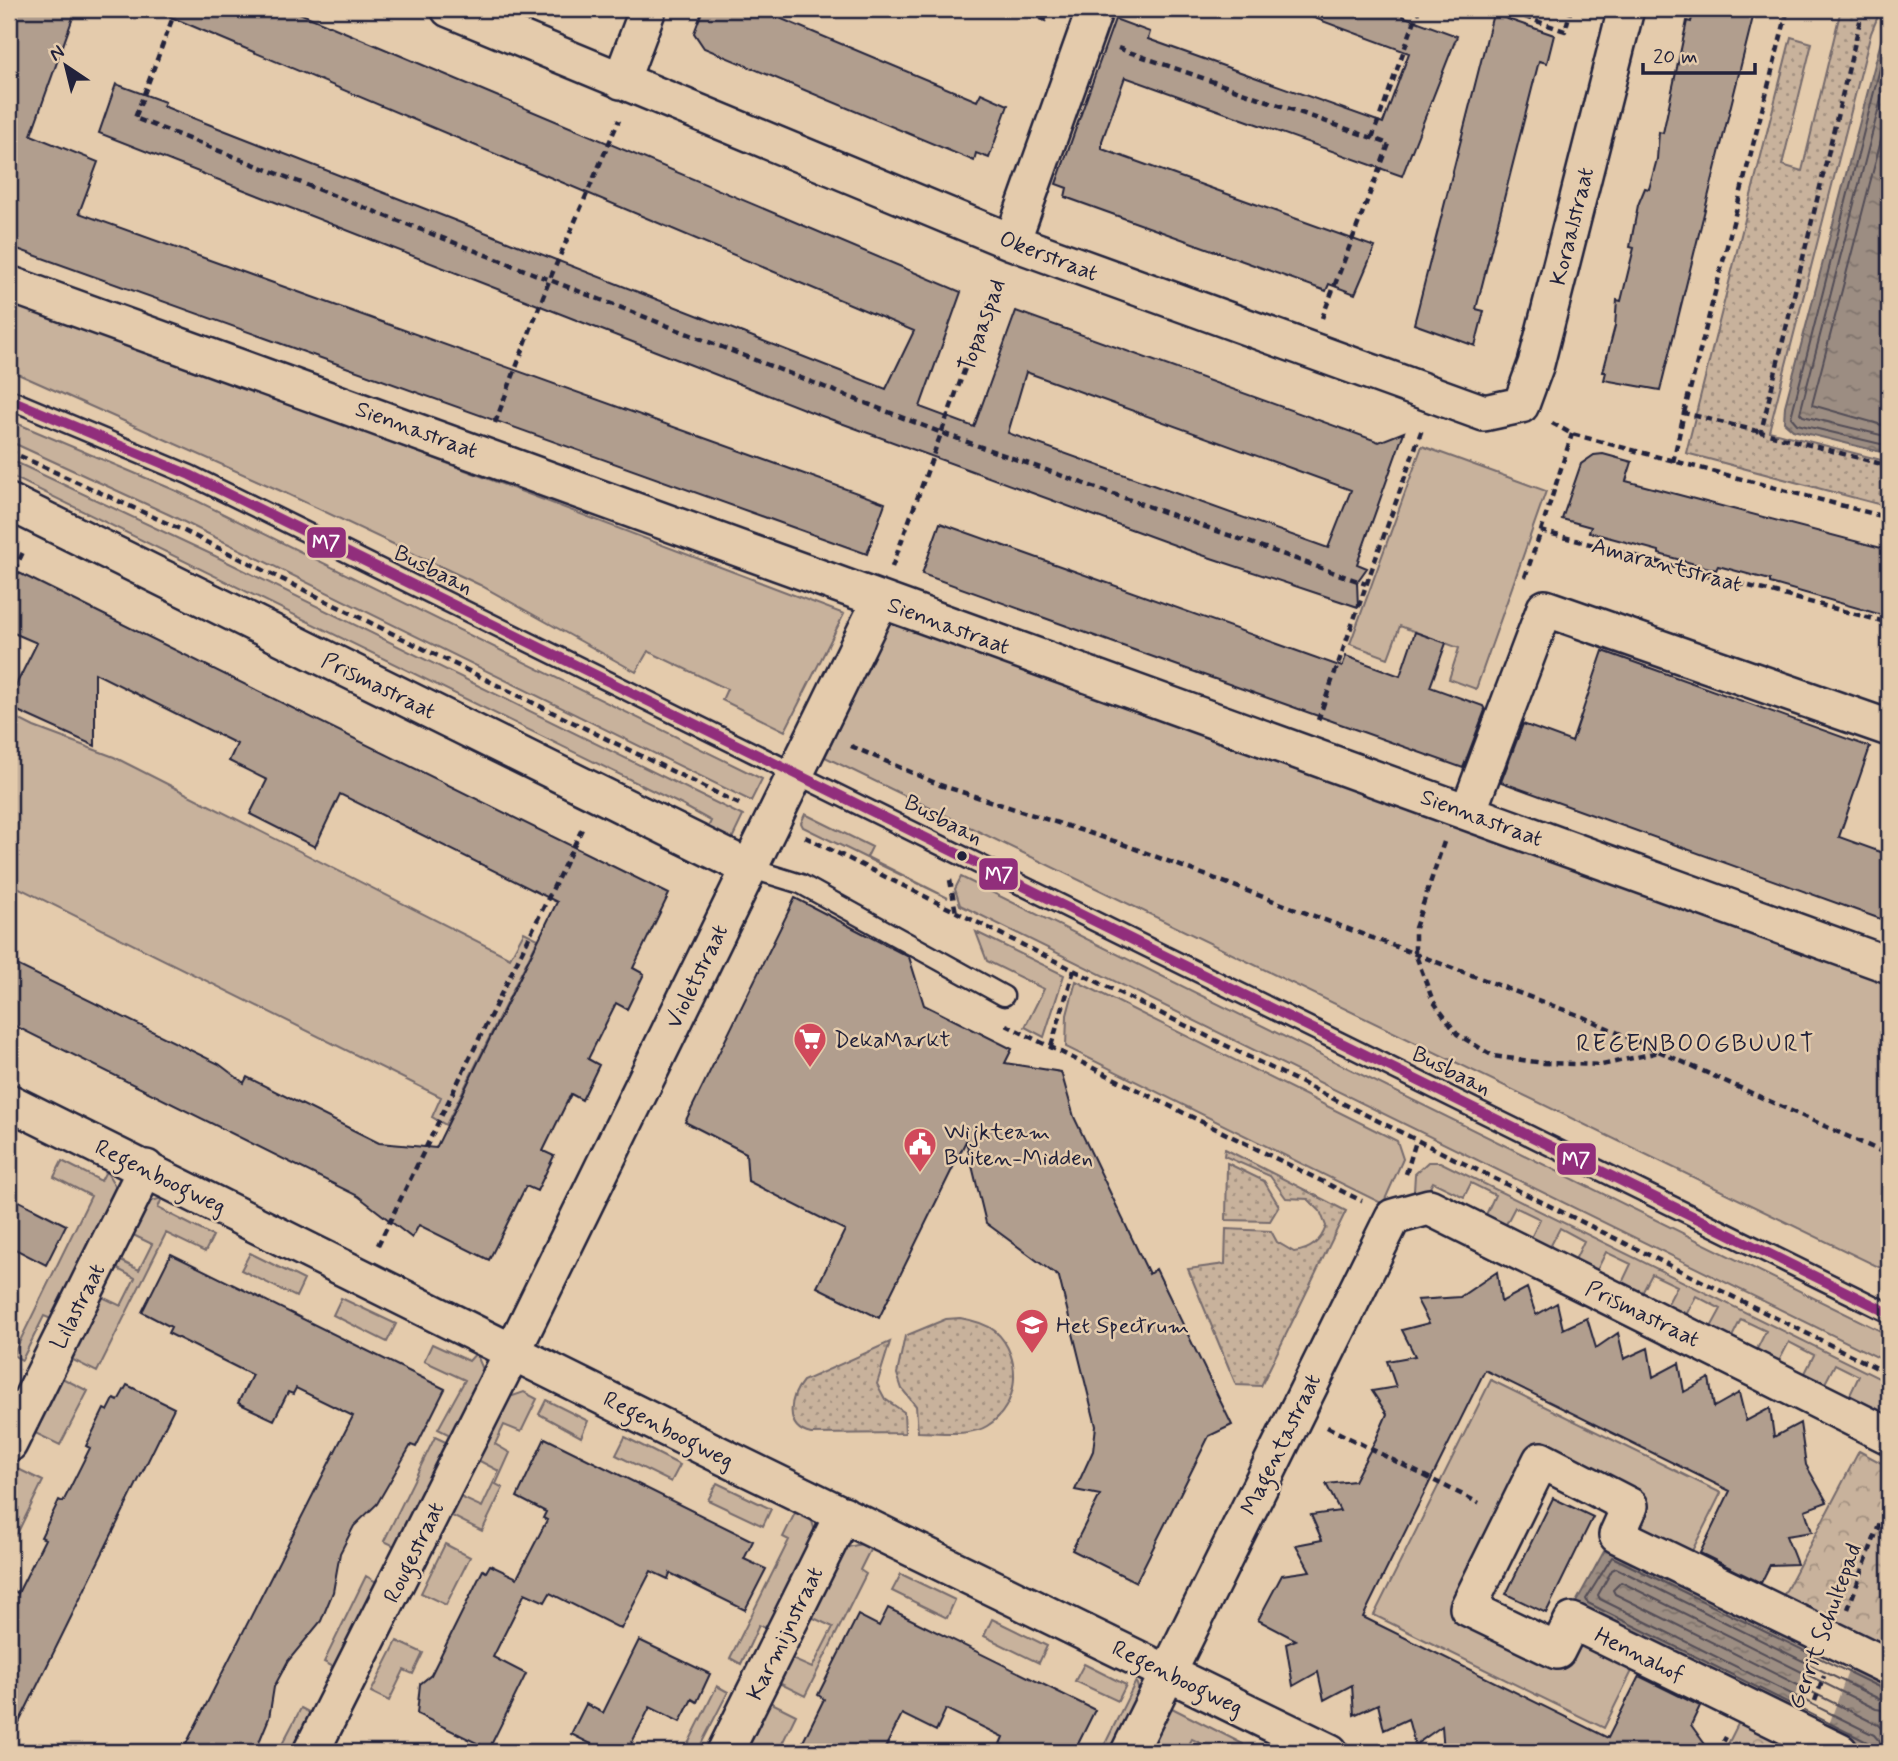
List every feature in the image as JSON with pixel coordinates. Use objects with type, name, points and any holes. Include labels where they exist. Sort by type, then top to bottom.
[{"type":"street","name":"Okerstraat","points":[[449,9],[1012,242],[1434,397],[1484,413],[1521,405]]},
{"type":"street","points":[[627,84],[648,9]]},
{"type":"street","name":"Koraalstraat","points":[[1521,405],[1536,364],[1626,9]]},
{"type":"street","points":[[1012,242],[1090,23]]},
{"type":"street","name":"Siennastraat","points":[[9,284],[484,453],[880,601],[1889,965]]},
{"type":"street","name":"Prismastraat","points":[[9,502],[749,868]]},
{"type":"street","name":"Violetstraat","points":[[513,1351],[880,601]]},
{"type":"street","points":[[1468,812],[1545,608],[1889,728]]},
{"type":"street","name":"Regenboogweg","points":[[9,1102],[1330,1752]]},
{"type":"street","name":"Lilastraat","points":[[9,1444],[146,1168]]},
{"type":"street","name":"Prismastraat","points":[[1393,1217],[1429,1207],[1889,1436]]},
{"type":"street","name":"Magentastraat","points":[[1129,1752],[1171,1673],[1295,1412],[1393,1217]]},
{"type":"street","name":"Rougestraat","points":[[311,1752],[513,1351]]},
{"type":"street","name":"Hennahof","points":[[1840,1752],[1572,1621],[1557,1651],[1468,1608],[1541,1460],[1630,1506],[1617,1535],[1834,1646],[1889,1667]]},
{"type":"street","name":"Karmijnstraat","points":[[725,1752],[843,1514]]},
{"type":"lane","name":"Busbaan","points":[[9,399],[190,475],[1889,1313]]},
{"type":"lane","points":[[749,868],[802,884],[1004,996]]},
{"type":"path","points":[[176,9],[135,118],[942,433],[1366,584]]},
{"type":"path","points":[[1018,9],[1090,23],[1389,144],[1309,351]]},
{"type":"path","points":[[1372,138],[1419,9]]},
{"type":"path","points":[[1502,9],[1565,31],[1571,9]]},
{"type":"path","points":[[1673,462],[1788,9]]},
{"type":"path","points":[[1761,432],[1863,9]]},
{"type":"path","points":[[484,453],[627,84]]},
{"type":"path","name":"Topaaspad","points":[[880,601],[1012,242]]},
{"type":"path","points":[[1305,754],[1434,397]]},
{"type":"path","points":[[1521,405],[1572,435],[1889,518]]},
{"type":"path","points":[[1684,413],[1889,467]]},
{"type":"path","points":[[1545,608],[1518,598],[1572,435]]},
{"type":"path","points":[[9,451],[182,530],[773,820],[1889,1374]]},
{"type":"path","name":"Amarantstraat","points":[[1541,531],[1889,623]]},
{"type":"path","points":[[816,730],[940,785],[1116,842],[1583,1017],[1889,1155]]},
{"type":"path","points":[[362,1277],[599,794]]},
{"type":"path","points":[[1468,812],[1448,830],[1415,928],[1415,953],[1433,1001],[1457,1034],[1493,1056],[1544,1063],[1602,1065],[1661,1052]]},
{"type":"path","points":[[950,879],[956,913]]},
{"type":"path","points":[[1051,1046],[1074,970]]},
{"type":"path","points":[[1004,996],[992,1018],[1393,1217]]},
{"type":"path","points":[[1295,1412],[1511,1519]]},
{"type":"path","name":"Gerrit Schultepad","points":[[1814,1703],[1889,1498]]},
{"type":"green space","points":[[1841,9],[1881,9],[1871,33],[1769,431],[1889,462],[1889,507],[1686,453],[1791,37],[1812,43],[1782,165],[1802,171]]},
{"type":"green space","points":[[9,297],[844,614],[785,731],[722,700],[727,689],[648,651],[636,672],[480,585],[281,491],[9,370]]},
{"type":"green space","points":[[9,420],[179,492],[762,779],[751,801],[170,515],[9,441]]},
{"type":"green space","points":[[1422,446],[1546,491],[1476,689],[1449,679],[1459,648],[1400,626],[1388,658],[1350,644]]},
{"type":"green space","points":[[9,459],[215,556],[743,816],[730,843],[706,832],[711,821],[682,805],[9,475]]},
{"type":"green space","points":[[892,617],[1889,977],[1889,1272],[825,757]]},
{"type":"green space","points":[[9,711],[16,718],[34,727],[114,757],[510,958],[524,932],[538,939],[446,1125],[432,1117],[441,1097],[9,883]]},
{"type":"green space","points":[[805,814],[872,847],[867,857],[948,898],[803,827],[801,823]]},
{"type":"green space","points":[[961,877],[1889,1335],[1889,1363],[960,905],[955,889]]},
{"type":"green space","points":[[976,932],[1064,975],[1044,1037],[1025,1027],[1044,989],[987,961]]},
{"type":"green space","points":[[1076,981],[1397,1141],[1403,1159],[1383,1204],[1066,1047],[1067,1015]]},
{"type":"green space","points":[[1225,1149],[1346,1211],[1261,1386],[1236,1385],[1188,1269],[1225,1264],[1226,1229],[1271,1231],[1277,1242],[1294,1252],[1314,1244],[1326,1226],[1320,1211],[1308,1199],[1286,1198],[1270,1176],[1224,1156]]},
{"type":"green space","points":[[62,1161],[101,1181],[106,1171],[117,1189],[56,1321],[44,1316],[22,1360],[13,1355],[91,1196],[54,1177]]},
{"type":"green space","points":[[1428,1162],[1440,1162],[1889,1383],[1889,1404],[1881,1415],[1848,1399],[1859,1376],[1835,1364],[1823,1387],[1803,1377],[1814,1355],[1789,1342],[1777,1365],[1755,1353],[1766,1331],[1741,1319],[1730,1341],[1709,1331],[1721,1309],[1696,1296],[1684,1319],[1665,1309],[1677,1286],[1652,1274],[1640,1297],[1620,1287],[1631,1264],[1606,1252],[1595,1274],[1573,1264],[1584,1241],[1560,1228],[1548,1251],[1529,1242],[1540,1219],[1515,1207],[1503,1230],[1484,1219],[1495,1195],[1471,1183],[1464,1197],[1433,1182],[1427,1193],[1414,1191],[1415,1174]]},
{"type":"green space","points":[[1227,1163],[1264,1181],[1279,1206],[1270,1221],[1226,1220]]},
{"type":"green space","points":[[162,1198],[158,1208],[213,1236],[205,1252],[166,1233],[97,1372],[65,1356],[96,1294],[121,1306],[135,1278],[110,1265],[113,1257],[139,1270],[152,1244],[127,1232],[148,1202]]},
{"type":"green space","points":[[250,1253],[304,1280],[296,1297],[241,1270]]},
{"type":"green space","points":[[341,1298],[396,1324],[387,1342],[333,1315]]},
{"type":"green space","points":[[960,1318],[987,1326],[1004,1341],[1013,1367],[1011,1394],[998,1417],[980,1429],[954,1433],[918,1432],[916,1406],[902,1389],[897,1374],[905,1336],[946,1319]]},
{"type":"green space","points":[[890,1342],[877,1384],[885,1399],[904,1412],[905,1433],[811,1434],[796,1426],[792,1404],[803,1381]]},
{"type":"green space","points":[[432,1344],[469,1361],[476,1353],[485,1374],[456,1438],[438,1429],[465,1380],[424,1361]]},
{"type":"green space","points":[[56,1375],[88,1391],[60,1445],[29,1430]]},
{"type":"green space","points":[[1491,1380],[1721,1493],[1689,1557],[1630,1528],[1534,1448],[1454,1608],[1576,1636],[1635,1665],[1604,1728],[1374,1615]]},
{"type":"green space","points":[[505,1392],[513,1396],[524,1392],[537,1399],[521,1432],[504,1425],[495,1444],[510,1453],[496,1484],[503,1488],[482,1531],[446,1513],[454,1494],[482,1507],[499,1471],[472,1457]]},
{"type":"green space","points":[[546,1400],[588,1421],[581,1437],[539,1414]]},
{"type":"green space","points":[[435,1437],[452,1445],[401,1549],[384,1541]]},
{"type":"green space","points":[[625,1437],[680,1465],[671,1482],[616,1455]]},
{"type":"green space","points":[[1859,1451],[1889,1467],[1889,1655],[1780,1602]]},
{"type":"green space","points":[[12,1466],[43,1481],[16,1536],[9,1533],[9,1472]]},
{"type":"green space","points":[[717,1483],[771,1509],[763,1526],[708,1500]]},
{"type":"green space","points":[[798,1507],[812,1521],[816,1535],[772,1631],[759,1625],[741,1664],[730,1658],[789,1540],[783,1537]]},
{"type":"green space","points":[[864,1540],[873,1544],[860,1570],[866,1574],[805,1696],[773,1680],[785,1656],[812,1668],[833,1627],[805,1614],[844,1548],[862,1544]]},
{"type":"green space","points":[[445,1544],[470,1557],[446,1605],[421,1593]]},
{"type":"green space","points":[[901,1574],[955,1600],[947,1618],[892,1591]]},
{"type":"green space","points":[[366,1576],[383,1586],[341,1671],[324,1662]]},
{"type":"green space","points":[[992,1619],[1047,1646],[1039,1663],[984,1636]]},
{"type":"green space","points":[[397,1641],[423,1653],[413,1674],[404,1670],[389,1701],[371,1692]]},
{"type":"green space","points":[[1084,1664],[1126,1685],[1118,1701],[1075,1681]]},
{"type":"green space","points":[[1136,1681],[1140,1695],[1115,1752],[1101,1752]]},
{"type":"green space","points":[[717,1686],[728,1692],[697,1752],[684,1752]]},
{"type":"green space","points":[[764,1699],[796,1715],[778,1752],[738,1752]]},
{"type":"green space","points":[[1170,1707],[1243,1744],[1240,1752],[1219,1752],[1192,1739],[1185,1752],[1140,1752]]},
{"type":"green space","points":[[301,1708],[318,1717],[299,1752],[278,1752]]},
{"type":"green space","points":[[1739,1722],[1803,1752],[1724,1752]]},
{"type":"water","points":[[1889,11],[1889,454],[1793,430],[1784,422],[1785,406]]},
{"type":"water","points":[[1607,1546],[1889,1686],[1889,1752],[1873,1752],[1575,1604]]},
{"type":"pier","points":[[1814,1644],[1851,1663],[1826,1733],[1788,1714]]},
{"type":"building","points":[[19,9],[76,9],[31,135],[98,162],[79,213],[885,503],[867,554],[9,246],[9,36]]},
{"type":"building","points":[[152,9],[290,9],[961,292],[920,407],[974,427],[1016,311],[1379,442],[1404,432],[1357,564],[1367,568],[1357,582],[1358,607],[1199,554],[819,415],[99,133],[116,84],[165,102],[163,106],[203,122],[886,389],[914,331]],"holes":[[[1026,372],[1351,490],[1328,548],[1008,433]]]},
{"type":"building","points":[[703,9],[758,9],[977,101],[981,93],[1008,105],[989,158],[976,153],[974,161],[704,48],[694,33]]},
{"type":"building","points":[[1299,9],[1405,9],[1402,16],[1457,36],[1402,176],[1125,77],[1102,141],[1102,149],[1375,247],[1355,294],[1329,284],[1326,291],[1065,197],[1067,188],[1056,184],[1115,19],[1150,32],[1148,39],[1383,123],[1409,53],[1298,12]]},
{"type":"building","points":[[1694,9],[1755,9],[1660,390],[1604,380],[1606,372],[1603,372],[1615,326],[1617,300],[1621,301],[1634,248],[1630,247],[1638,205],[1645,188],[1649,189],[1657,159],[1659,132],[1663,133],[1687,21],[1691,22]]},
{"type":"building","points":[[1493,14],[1554,35],[1547,63],[1539,61],[1511,171],[1476,309],[1484,311],[1475,346],[1414,324]]},
{"type":"building","points":[[1603,454],[1632,462],[1626,481],[1889,550],[1889,617],[1770,583],[1770,580],[1718,566],[1716,570],[1659,554],[1659,551],[1589,532],[1591,527],[1562,519],[1581,464],[1594,455]]},
{"type":"building","points":[[940,523],[1342,667],[1346,656],[1400,676],[1415,632],[1446,643],[1430,687],[1483,706],[1485,710],[1463,768],[922,574]]},
{"type":"building","points":[[9,568],[669,894],[633,968],[644,974],[627,1009],[616,1003],[588,1059],[599,1065],[582,1100],[571,1094],[543,1151],[554,1156],[537,1191],[526,1186],[489,1260],[419,1225],[412,1238],[358,1196],[9,1023],[9,961],[219,1064],[244,1083],[247,1077],[379,1143],[436,1148],[557,902],[340,794],[315,847],[250,814],[267,780],[229,761],[237,744],[95,673],[95,746],[9,707],[9,699],[37,643],[9,631]]},
{"type":"building","points":[[1603,651],[1870,747],[1839,837],[1889,855],[1889,922],[1501,782],[1523,724],[1572,742]]},
{"type":"building","points":[[795,898],[909,957],[924,1005],[1012,1049],[1005,1063],[1061,1072],[1074,1117],[1149,1274],[1156,1269],[1232,1425],[1209,1436],[1136,1582],[1072,1550],[1100,1495],[1075,1490],[1093,1451],[1096,1426],[1059,1277],[986,1223],[966,1141],[879,1318],[817,1287],[845,1230],[748,1181],[746,1153],[685,1122]]},
{"type":"building","points":[[9,1196],[66,1225],[46,1265],[9,1246]]},
{"type":"building","points":[[171,1254],[445,1389],[416,1447],[411,1445],[377,1504],[354,1526],[340,1553],[333,1592],[321,1621],[288,1661],[274,1687],[269,1718],[255,1752],[182,1752],[353,1416],[296,1388],[293,1394],[288,1392],[274,1420],[238,1403],[252,1375],[168,1333],[171,1327],[142,1312]]},
{"type":"building","points":[[1497,1272],[1501,1302],[1527,1288],[1536,1315],[1557,1303],[1563,1329],[1587,1318],[1596,1348],[1618,1333],[1624,1359],[1648,1348],[1653,1377],[1679,1363],[1684,1392],[1709,1378],[1714,1407],[1739,1393],[1746,1421],[1770,1408],[1774,1437],[1800,1423],[1806,1465],[1827,1502],[1805,1510],[1812,1532],[1786,1536],[1797,1564],[1770,1565],[1761,1583],[1700,1553],[1730,1491],[1485,1370],[1363,1617],[1608,1738],[1639,1676],[1700,1706],[1691,1725],[1707,1747],[1682,1752],[1444,1752],[1442,1726],[1415,1745],[1408,1719],[1384,1730],[1378,1704],[1354,1715],[1352,1685],[1324,1700],[1318,1672],[1293,1686],[1286,1644],[1296,1640],[1258,1620],[1282,1575],[1310,1571],[1296,1545],[1322,1540],[1311,1515],[1340,1511],[1326,1484],[1354,1481],[1376,1439],[1387,1414],[1372,1391],[1396,1387],[1387,1361],[1415,1356],[1402,1330],[1429,1323],[1417,1300],[1460,1297]]},
{"type":"building","points":[[127,1385],[174,1408],[9,1743],[9,1588],[18,1593],[45,1539],[41,1537],[59,1500],[63,1502],[90,1448],[86,1446],[104,1409],[108,1411],[114,1399],[118,1401]]},
{"type":"building","points":[[545,1438],[753,1541],[744,1559],[766,1569],[745,1610],[670,1573],[668,1579],[651,1571],[621,1629],[550,1593],[545,1602],[525,1593],[493,1657],[526,1674],[489,1749],[417,1714],[420,1684],[431,1675],[483,1570],[486,1572],[490,1565],[517,1578],[547,1520],[543,1518],[546,1512],[517,1497]]},
{"type":"building","points":[[1553,1498],[1593,1517],[1546,1613],[1506,1594]]},
{"type":"building","points":[[888,1608],[1095,1710],[1074,1752],[1019,1752],[1000,1744],[1003,1737],[946,1709],[936,1731],[902,1714],[883,1752],[798,1752],[824,1699],[818,1695],[858,1615],[879,1626]]},
{"type":"building","points":[[639,1640],[710,1674],[697,1702],[692,1699],[680,1722],[650,1707],[627,1752],[607,1752],[571,1734],[586,1704],[603,1713]]},
{"type":"transit line","name":"M7","points":[[9,399],[190,475],[1889,1313]]},
{"type":"place","name":"DekaMarkt","points":[[810,1069]]},
{"type":"place","name":"Wijkteam Buiten-Midden","points":[[920,1174]]},
{"type":"place","name":"Het Spectrum","points":[[1032,1355]]},
{"type":"district","name":"REGENBOOGBUURT","points":[[1696,1043]]}]
